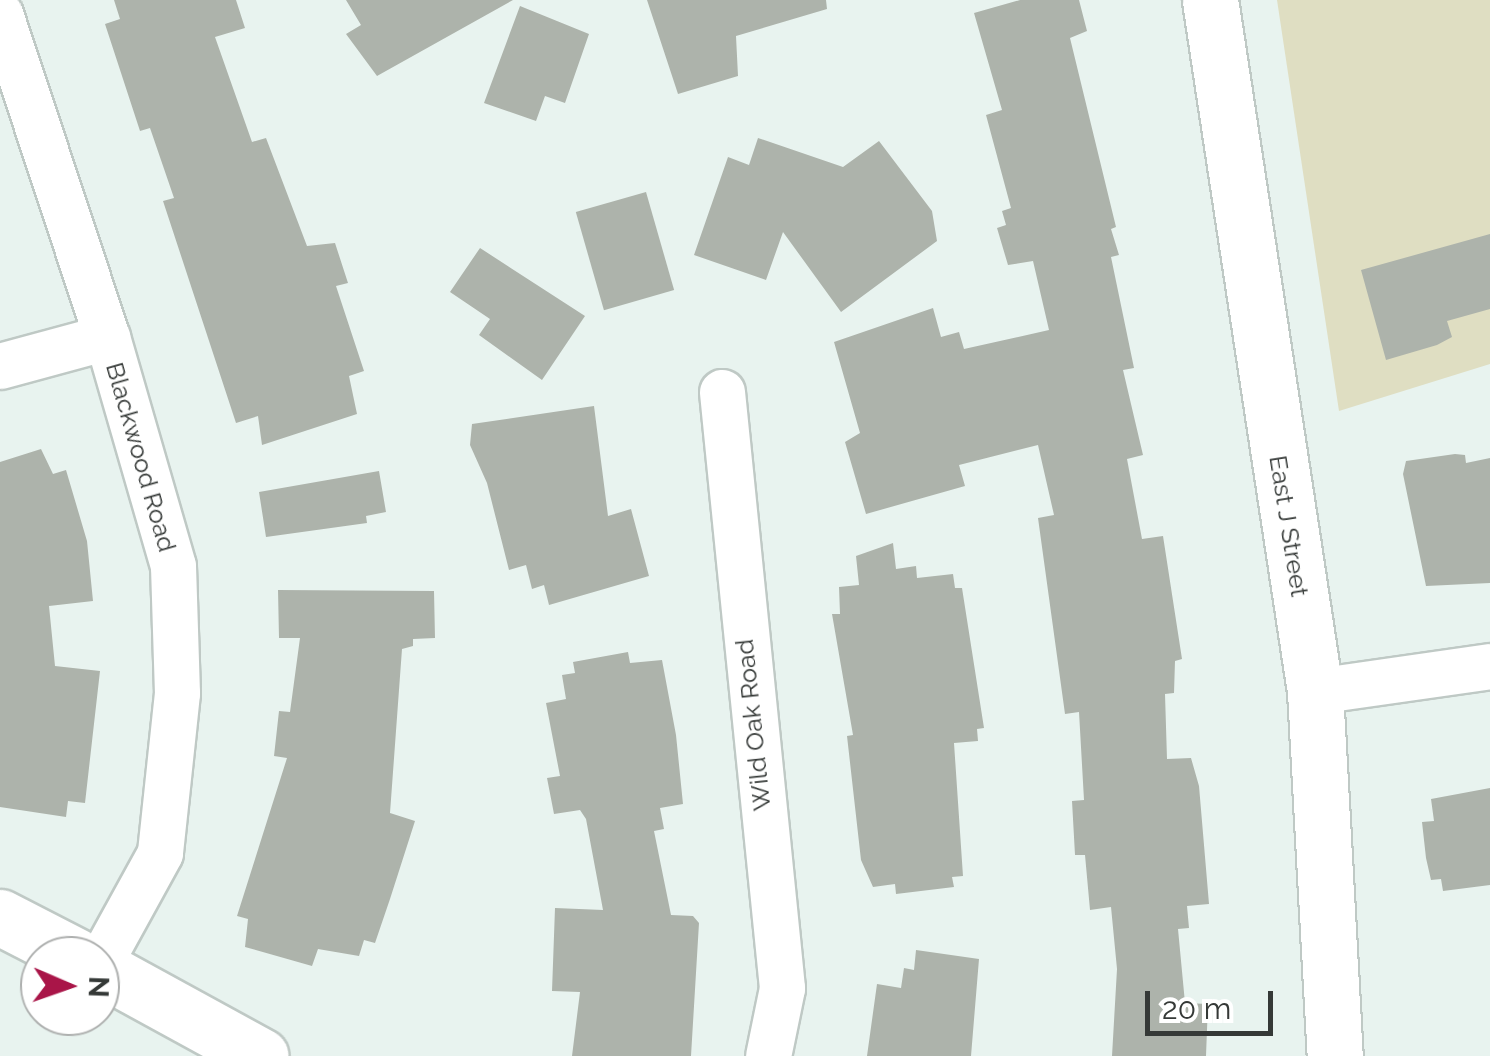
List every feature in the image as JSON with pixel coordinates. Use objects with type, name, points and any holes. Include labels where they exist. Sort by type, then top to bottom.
[{"type":"street","name":"East J Street","points":[[1210,0],[1315,691],[1335,1056]]},
{"type":"street","name":"Blackwood Road","points":[[0,14],[107,337],[172,566],[177,693],[160,852],[115,936]]},
{"type":"street","points":[[0,366],[107,337]]},
{"type":"street","name":"Wild Oak Road","points":[[722,392],[782,988],[768,1056]]},
{"type":"street","points":[[1315,691],[1490,666]]},
{"type":"street","points":[[0,918],[36,936]]},
{"type":"street","points":[[120,976],[261,1056]]},
{"type":"green space","points":[[1277,0],[1490,0],[1490,364],[1339,411]]},
{"type":"building","points":[[114,0],[236,0],[245,28],[215,37],[252,142],[266,138],[307,246],[335,243],[348,283],[336,286],[364,371],[349,376],[357,414],[262,445],[258,416],[236,423],[163,201],[174,198],[150,128],[140,131],[105,24],[120,19]]},
{"type":"building","points":[[346,0],[513,0],[377,76],[346,34],[361,25]]},
{"type":"building","points":[[647,0],[826,0],[827,9],[736,36],[738,76],[678,94]]},
{"type":"building","points":[[1020,0],[1079,0],[1087,31],[1070,38],[1116,227],[1111,229],[1119,255],[1111,257],[1134,368],[1123,370],[1143,455],[1127,459],[1142,539],[1163,536],[1182,659],[1175,661],[1174,693],[1165,694],[1167,759],[1191,758],[1199,786],[1209,904],[1187,906],[1189,928],[1178,929],[1185,1003],[1208,1004],[1206,1056],[1112,1056],[1117,969],[1111,907],[1090,910],[1085,855],[1075,855],[1072,801],[1084,800],[1079,712],[1065,714],[1038,518],[1054,515],[1038,445],[959,465],[965,486],[866,514],[845,442],[860,433],[834,342],[933,308],[941,337],[959,332],[964,349],[1049,330],[1033,261],[1008,265],[997,228],[1006,225],[1002,211],[1011,208],[986,115],[1002,110],[974,13]]},
{"type":"building","points":[[520,6],[589,34],[565,103],[545,96],[536,121],[484,103]]},
{"type":"building","points":[[758,138],[843,167],[879,141],[932,211],[937,241],[841,312],[783,232],[766,280],[694,255],[728,157],[749,165]]},
{"type":"building","points":[[646,192],[674,290],[604,310],[576,212]]},
{"type":"building","points":[[1490,234],[1490,309],[1447,321],[1452,337],[1437,345],[1386,360],[1361,270]]},
{"type":"building","points":[[480,248],[585,316],[542,380],[479,335],[490,319],[450,292]]},
{"type":"building","points":[[594,406],[608,516],[631,509],[649,576],[549,605],[544,585],[532,589],[526,565],[509,570],[487,483],[470,445],[472,424]]},
{"type":"building","points":[[41,449],[53,474],[66,470],[87,541],[93,601],[49,606],[55,666],[100,671],[85,803],[68,801],[66,817],[0,807],[0,462]]},
{"type":"building","points":[[1465,455],[1466,463],[1490,458],[1490,583],[1426,586],[1403,474],[1406,461]]},
{"type":"building","points":[[379,471],[386,512],[366,516],[367,523],[266,537],[259,492]]},
{"type":"building","points":[[893,543],[896,569],[916,566],[917,578],[953,574],[955,588],[962,588],[984,728],[977,729],[978,741],[954,743],[963,876],[952,877],[954,887],[896,894],[895,884],[873,887],[861,860],[847,736],[853,735],[832,614],[840,614],[839,587],[859,585],[856,556]]},
{"type":"building","points":[[278,590],[434,591],[435,638],[413,639],[413,646],[402,649],[390,813],[415,821],[390,899],[375,943],[364,940],[359,956],[318,949],[312,966],[245,947],[248,919],[237,916],[287,758],[274,756],[279,711],[290,712],[300,638],[279,638]]},
{"type":"building","points":[[628,652],[630,663],[662,660],[676,735],[683,804],[660,808],[664,829],[654,831],[671,915],[693,916],[699,923],[691,1056],[572,1056],[580,992],[552,991],[555,908],[603,910],[586,819],[580,810],[554,814],[547,778],[560,776],[546,703],[566,699],[562,675],[575,673],[573,662]]},
{"type":"building","points":[[1490,788],[1490,885],[1443,891],[1441,879],[1431,880],[1426,858],[1422,822],[1434,821],[1431,799]]},
{"type":"building","points":[[916,950],[979,959],[971,1056],[867,1056],[877,984],[901,988],[904,968],[914,970]]}]
